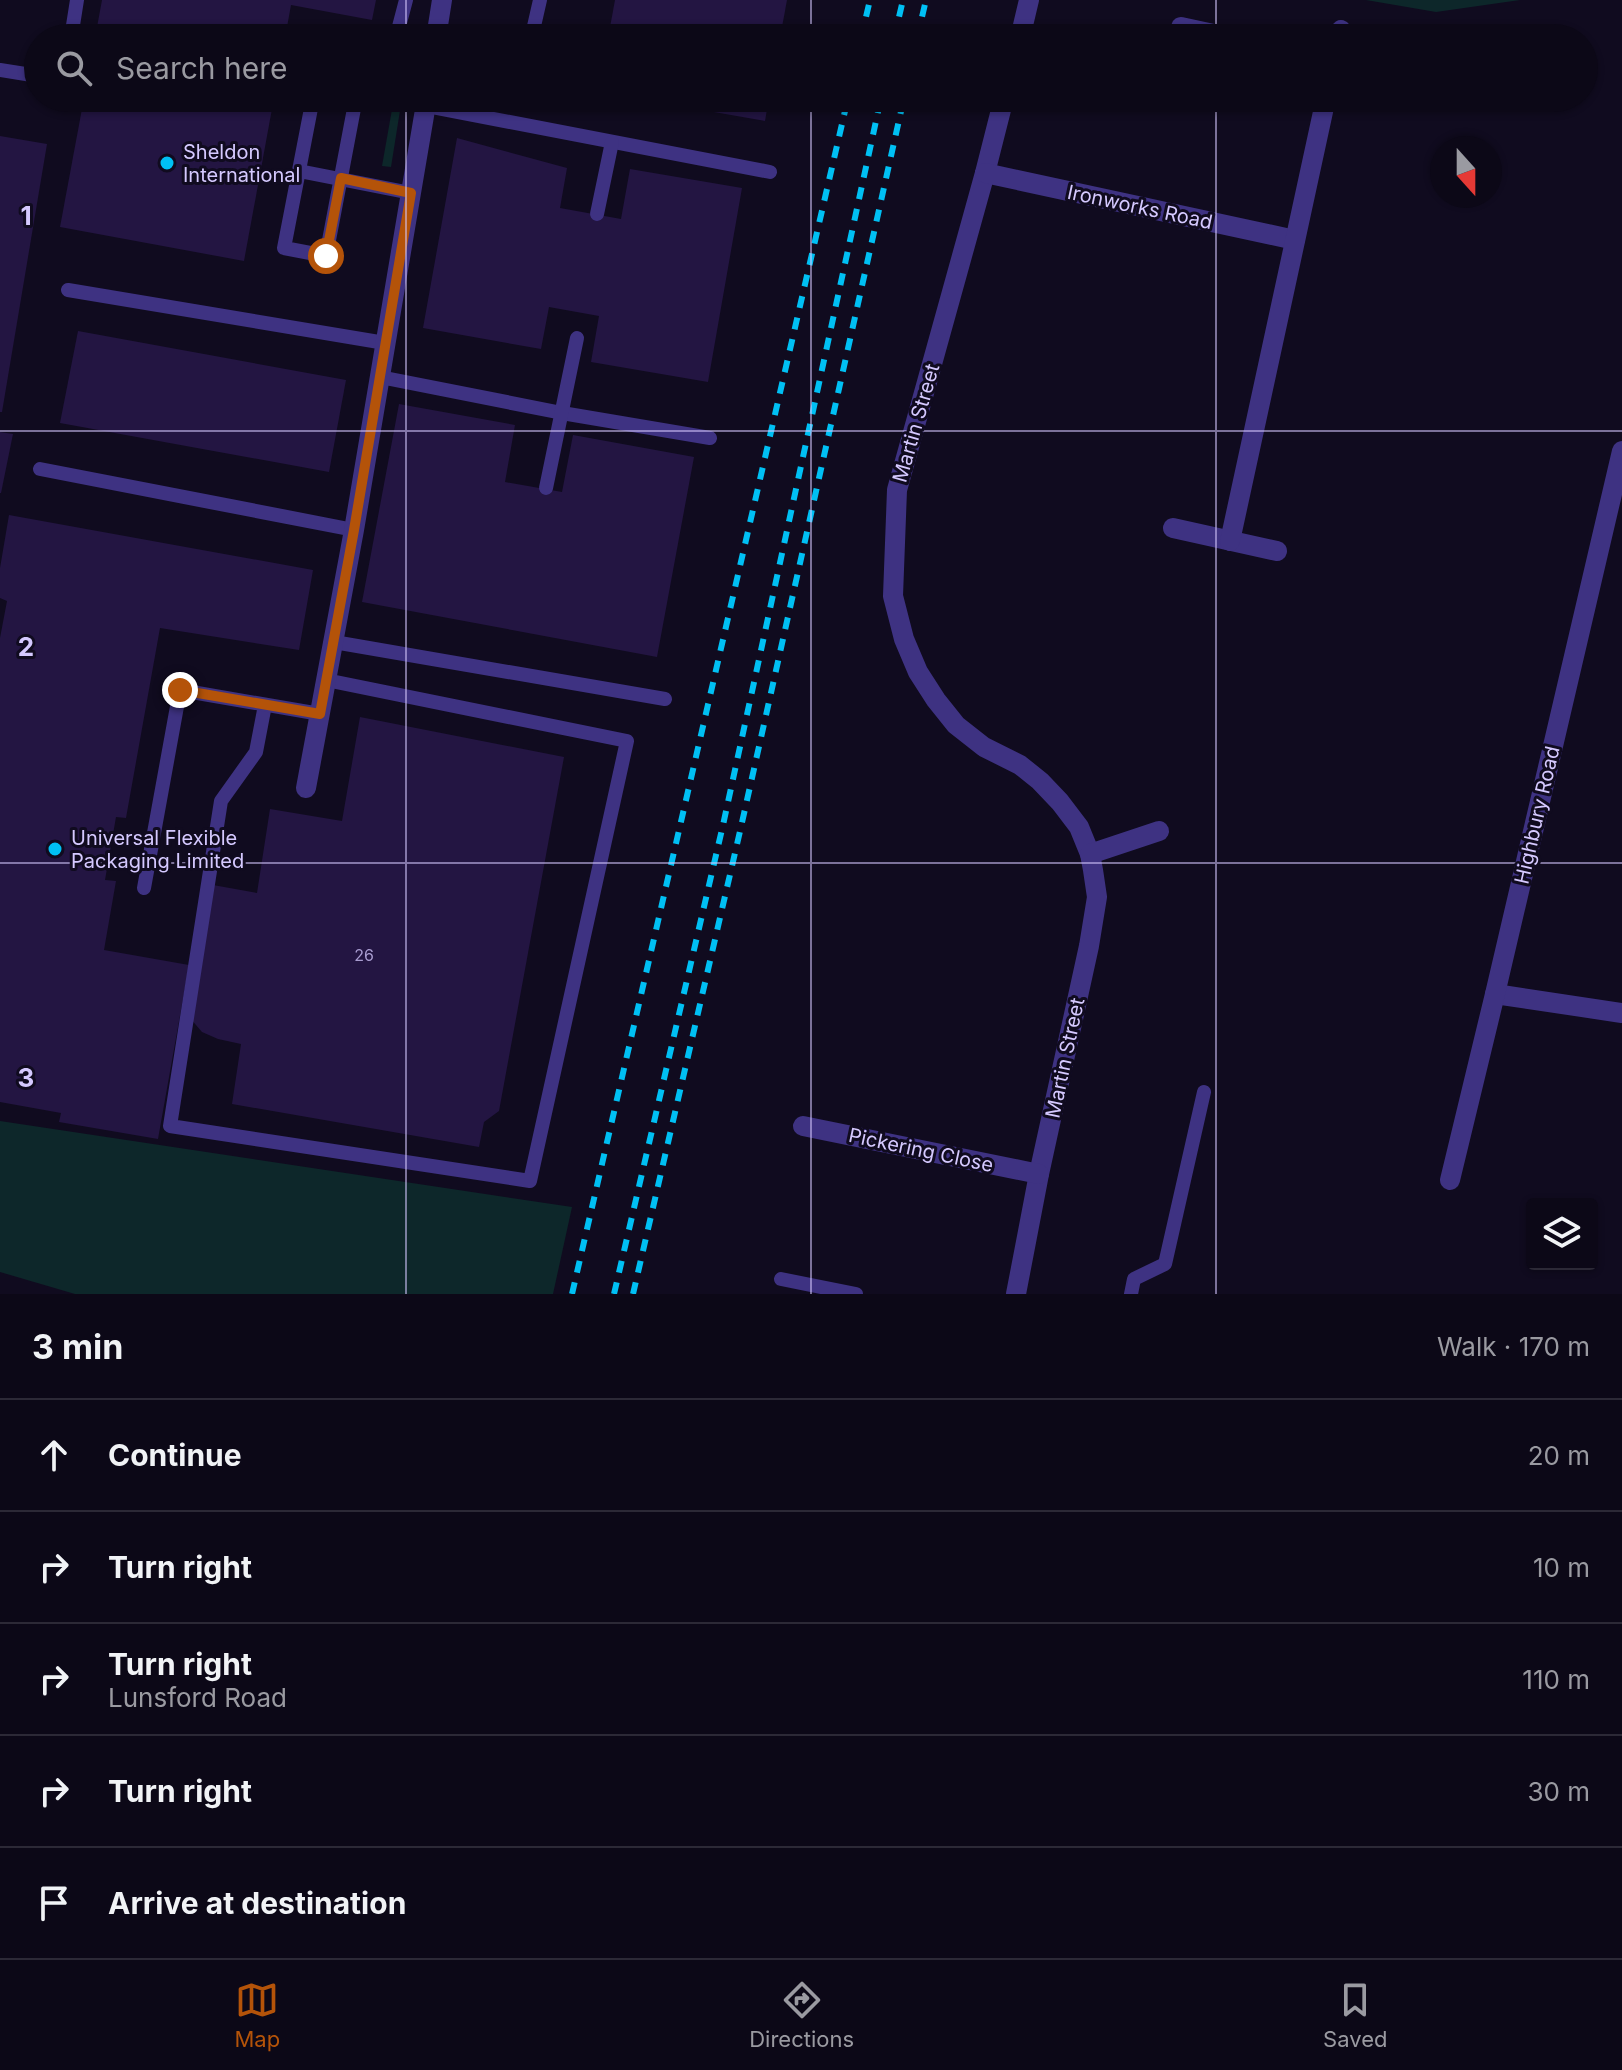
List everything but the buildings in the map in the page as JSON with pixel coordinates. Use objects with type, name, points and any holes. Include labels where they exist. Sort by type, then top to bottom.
[{"type":"street","points":[[438,24],[442,0]]},
{"type":"street","points":[[1023,24],[1029,0]]},
{"type":"street","points":[[306,788],[354,530],[424,112]]},
{"type":"street","name":"Martin Street","points":[[1000,112],[897,490],[893,596],[904,639],[918,672],[936,700],[956,725],[984,747],[1020,765],[1040,781],[1079,827],[1090,854],[1097,897],[1089,946],[1016,1294]]},
{"type":"street","points":[[1230,541],[1323,112]]},
{"type":"street","name":"Ironworks Road","points":[[985,173],[1295,240]]},
{"type":"street","name":"Highbury Road","points":[[1450,1180],[1622,451]]},
{"type":"street","points":[[1173,528],[1277,551]]},
{"type":"street","points":[[1090,854],[1159,831]]},
{"type":"street","points":[[1495,994],[1622,1013]]},
{"type":"street","name":"Pickering Close","points":[[803,1126],[1039,1174]]},
{"type":"lane","points":[[73,24],[77,0]]},
{"type":"lane","points":[[400,24],[406,0]]},
{"type":"lane","points":[[535,24],[540,0]]},
{"type":"lane","points":[[0,70],[24,74]]},
{"type":"lane","points":[[310,112],[284,248],[326,256],[353,112]]},
{"type":"lane","points":[[472,112],[770,172]]},
{"type":"lane","points":[[597,214],[612,142]]},
{"type":"lane","points":[[299,171],[411,193]]},
{"type":"lane","points":[[68,290],[385,343]]},
{"type":"lane","points":[[546,488],[577,338]]},
{"type":"lane","points":[[380,377],[710,438]]},
{"type":"lane","points":[[40,469],[354,530]]},
{"type":"lane","points":[[334,642],[665,699]]},
{"type":"lane","points":[[265,705],[256,752],[221,801],[170,1126],[530,1181],[627,741],[326,680]]},
{"type":"lane","points":[[144,888],[180,690],[320,714]]},
{"type":"lane","points":[[1131,1294],[1134,1279],[1165,1264],[1204,1092]]},
{"type":"lane","points":[[781,1279],[856,1294]]},
{"type":"green space","points":[[1366,0],[1520,0],[1436,12]]},
{"type":"green space","points":[[392,112],[400,112],[391,167],[382,166]]},
{"type":"green space","points":[[0,1121],[572,1207],[553,1294],[75,1294],[0,1272]]},
{"type":"railway","points":[[864,24],[870,0]]},
{"type":"railway","points":[[897,24],[903,0]]},
{"type":"railway","points":[[920,24],[926,0]]},
{"type":"railway","points":[[572,1294],[845,112]]},
{"type":"railway","points":[[614,1294],[723,825],[878,112]]},
{"type":"railway","points":[[633,1294],[901,112]]},
{"type":"place","name":"Sheldon International","points":[[167,163]]},
{"type":"place","name":"Universal Flexible Packaging Limited","points":[[55,849]]},
{"type":"route","points":[[180,690],[320,714],[411,193],[341,178],[326,256]]}]
